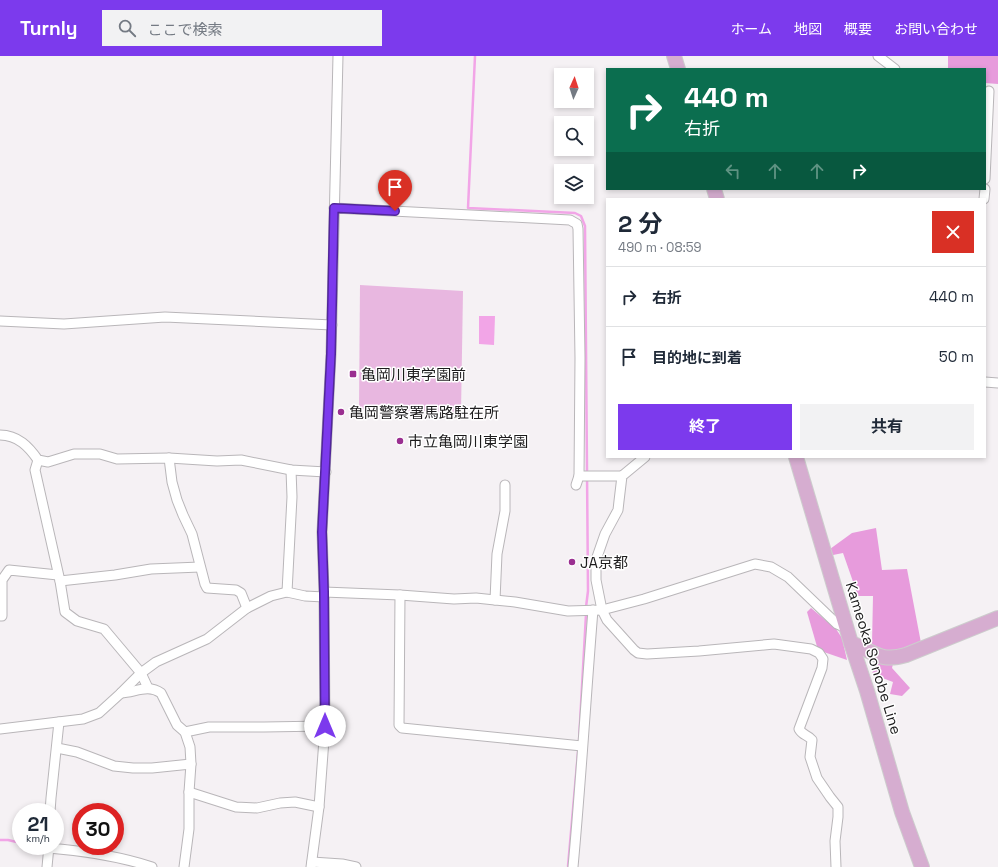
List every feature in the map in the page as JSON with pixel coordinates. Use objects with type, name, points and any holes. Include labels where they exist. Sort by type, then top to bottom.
[{"type":"main road","points":[[674,56],[678,68]]},
{"type":"main road","name":"Kameoka Sonobe Line","points":[[796,458],[902,812],[922,867]]},
{"type":"main road","points":[[850,636],[884,658],[895,658],[998,618]]},
{"type":"street","points":[[338,56],[332,325],[322,532],[325,726],[318,807],[311,864],[342,864],[356,867]]},
{"type":"street","points":[[878,56],[894,68]]},
{"type":"street","points":[[986,164],[991,91]]},
{"type":"street","points":[[334,208],[570,220],[577,224],[580,358],[578,481],[622,476],[643,458]]},
{"type":"street","points":[[0,321],[64,324],[165,317],[332,325]]},
{"type":"street","points":[[986,382],[998,383]]},
{"type":"street","points":[[0,435],[6,435],[20,440],[31,450],[38,460],[48,462],[74,454],[100,454],[117,459],[169,458],[241,460],[291,470],[326,472]]},
{"type":"street","points":[[169,458],[172,482],[177,500],[182,515],[192,534],[207,588],[236,590],[241,593],[247,608]]},
{"type":"street","points":[[38,460],[36,470],[66,612],[77,621],[104,629],[141,673],[148,688]]},
{"type":"street","points":[[287,592],[292,497],[291,470]]},
{"type":"street","points":[[573,867],[580,795],[579,746],[597,610],[596,562],[605,534],[618,510],[622,476]]},
{"type":"street","points":[[495,600],[497,554],[505,512],[505,485]]},
{"type":"street","points":[[0,729],[82,719],[99,713],[121,694],[141,673],[156,662],[207,639],[247,608],[271,596],[287,592],[305,596],[324,594],[400,595],[454,599],[476,598],[515,602],[568,611],[597,610],[644,599],[755,564],[771,567],[788,577],[850,636]]},
{"type":"street","points":[[0,616],[2,616],[1,580],[9,570],[59,578],[115,575],[150,569],[200,567]]},
{"type":"street","points":[[400,595],[399,725],[402,728],[579,746]]},
{"type":"street","points":[[597,610],[638,653],[647,654],[699,651],[774,644],[811,649],[819,653],[823,659],[822,668],[799,729],[812,740],[810,757],[817,778],[838,807],[835,841],[836,867]]},
{"type":"street","points":[[121,694],[148,688],[157,690],[161,694],[177,725],[185,732],[190,747],[191,764],[189,829],[184,867]]},
{"type":"street","points":[[51,803],[59,722]]},
{"type":"street","points":[[185,732],[209,727],[264,728],[325,726]]},
{"type":"street","points":[[57,748],[77,752],[114,766],[152,768],[191,764]]},
{"type":"street","points":[[189,792],[236,807],[257,808],[280,803],[295,802],[318,807]]},
{"type":"street","points":[[64,849],[132,860],[152,867]]},
{"type":"street","points":[[47,867],[48,855]]},
{"type":"shaded area","points":[[948,56],[998,56],[998,84],[986,83],[986,68],[948,68]]},
{"type":"shaded area","points":[[360,285],[463,291],[461,412],[359,409]]},
{"type":"shaded area","points":[[479,316],[495,316],[494,345],[479,344]]},
{"type":"shaded area","points":[[876,528],[882,570],[907,569],[921,643],[896,652],[892,668],[910,688],[902,696],[890,694],[893,682],[872,674],[879,650],[872,644],[873,596],[858,596],[843,553],[833,555],[830,549],[852,533]]},
{"type":"shaded area","points":[[811,608],[836,629],[842,638],[847,660],[818,650],[807,612]]},
{"type":"waterway","points":[[475,56],[468,208],[575,213],[581,216],[585,226],[588,591],[586,607]]},
{"type":"waterway","points":[[568,866],[579,741],[586,614]]},
{"type":"waterway","points":[[0,840],[12,841]]},
{"type":"place","name":"亀岡川東学園前","points":[[353,374]]},
{"type":"place","name":"亀岡警察署馬路駐在所","points":[[341,412]]},
{"type":"place","name":"市立亀岡川東学園","points":[[400,441]]},
{"type":"place","name":"JA京都","points":[[572,562]]},
{"type":"route","points":[[325,726],[322,532],[331,354],[334,208],[395,211]]}]
